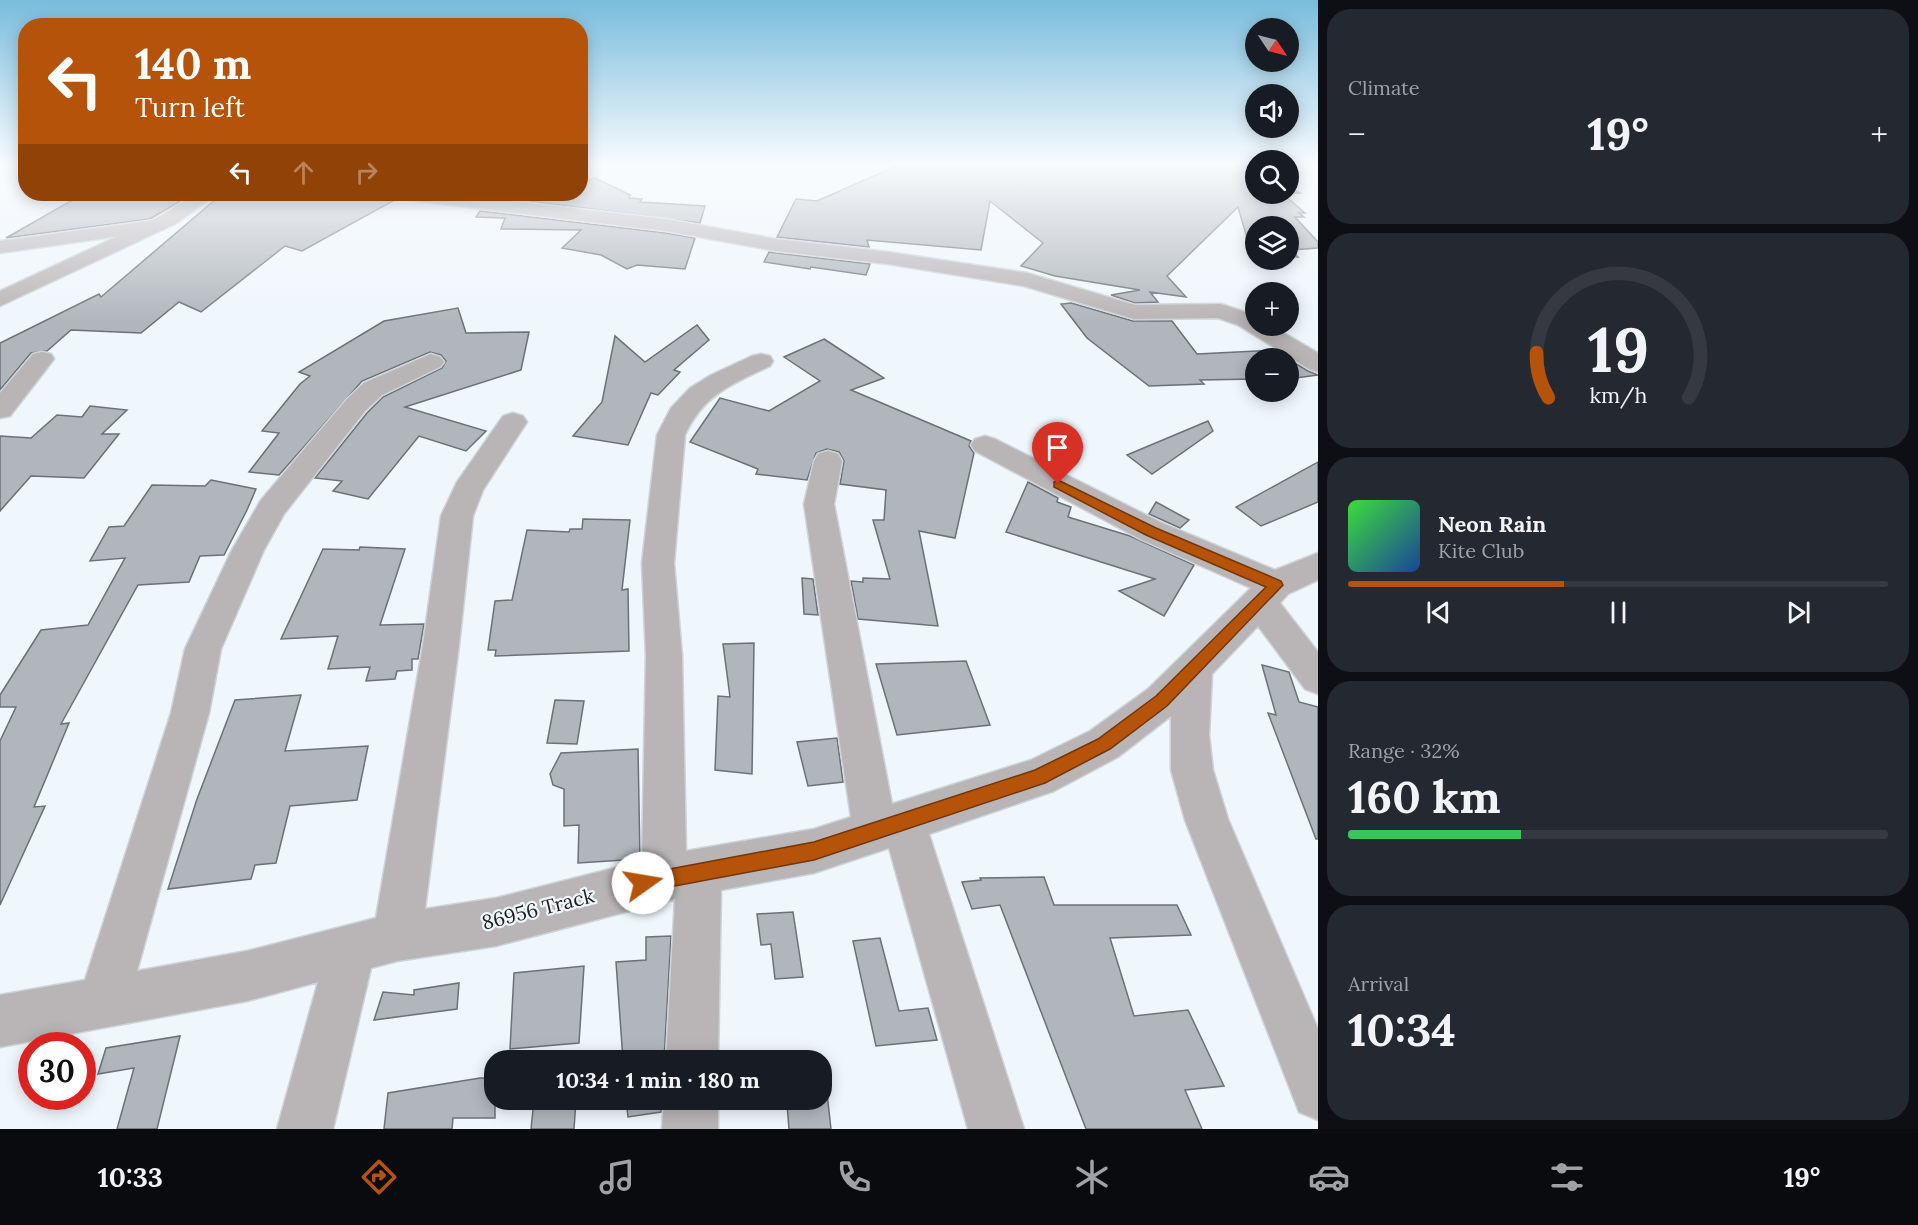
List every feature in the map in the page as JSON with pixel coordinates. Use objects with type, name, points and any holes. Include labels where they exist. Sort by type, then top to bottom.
[{"type":"street","points":[[0,299],[156,226],[171,217]]},
{"type":"street","points":[[597,217],[666,225],[776,245],[888,258],[1027,280],[1134,312],[1221,311],[1246,320],[1318,364]]},
{"type":"street","points":[[0,247],[156,226]]},
{"type":"street","points":[[0,410],[42,359]]},
{"type":"street","points":[[691,1050],[682,875],[658,563],[670,435],[681,414],[699,394],[720,380],[761,361]]},
{"type":"street","points":[[103,1002],[190,713],[203,649],[248,550],[272,508],[356,405],[373,389],[431,362]]},
{"type":"street","points":[[305,1129],[374,944],[441,645],[457,516],[468,489],[513,422]]},
{"type":"street","points":[[985,445],[1267,593],[1291,646],[1318,678]]},
{"type":"street","points":[[828,462],[819,504],[889,826],[996,1129]]},
{"type":"street","name":"86956 Track","points":[[0,1021],[247,976],[374,944],[496,922],[682,875],[814,851],[1039,777],[1095,749],[1162,701],[1194,671],[1267,593],[1318,565]]},
{"type":"street","points":[[1194,671],[1189,735],[1192,770],[1207,820],[1318,1093]]},
{"type":"street","points":[[690,1129],[691,1110]]},
{"type":"building","points":[[43,217],[154,217],[150,219],[6,238]]},
{"type":"building","points":[[195,217],[364,217],[302,251],[285,246],[201,312],[179,302],[141,333],[71,330],[47,351],[31,353],[0,390],[0,343],[99,294],[101,297]]},
{"type":"building","points":[[476,217],[528,217],[695,238],[685,269],[637,265],[627,269],[601,255],[562,248],[581,230],[501,229],[505,218]]},
{"type":"building","points":[[651,217],[702,217],[700,223]]},
{"type":"building","points":[[787,217],[987,217],[981,250],[867,240],[869,247],[777,237]]},
{"type":"building","points":[[1010,217],[1228,217],[1167,276],[1186,297],[1150,292],[1158,302],[1135,303],[1111,295],[1140,290],[1055,276],[1021,266],[1043,243]]},
{"type":"building","points":[[1241,217],[1245,217],[1245,231]]},
{"type":"building","points":[[1299,221],[1318,242],[1318,248],[1299,249]]},
{"type":"building","points":[[769,252],[870,264],[866,275],[811,267],[810,269],[764,262]]},
{"type":"building","points":[[1071,303],[1133,321],[1172,321],[1197,354],[1245,352],[1245,379],[1200,380],[1204,384],[1149,386],[1087,338],[1061,304]]},
{"type":"building","points":[[458,308],[466,333],[529,332],[521,370],[405,407],[486,431],[466,451],[419,436],[368,499],[333,491],[342,481],[315,478],[367,413],[383,397],[442,368],[446,361],[441,355],[430,352],[362,381],[279,475],[249,472],[279,433],[262,431],[300,384],[310,376],[299,372],[384,321]]},
{"type":"building","points":[[697,325],[709,340],[674,370],[680,372],[658,395],[651,393],[628,445],[573,436],[602,402],[615,336],[645,362]]},
{"type":"building","points":[[824,339],[884,378],[851,390],[971,441],[969,446],[974,453],[955,538],[919,531],[938,626],[858,619],[851,581],[863,582],[863,578],[890,579],[873,520],[884,520],[886,490],[840,484],[844,461],[839,452],[827,449],[816,453],[807,480],[756,474],[758,469],[690,442],[720,398],[769,411],[820,381],[784,357]]},
{"type":"building","points":[[1299,366],[1308,371],[1318,375],[1299,378]]},
{"type":"building","points":[[90,406],[127,410],[102,434],[119,434],[84,478],[31,476],[0,511],[0,436],[31,438],[57,415],[82,417]]},
{"type":"building","points":[[1208,421],[1213,431],[1152,474],[1127,455]]},
{"type":"building","points":[[1318,462],[1318,502],[1261,526],[1236,507]]},
{"type":"building","points":[[211,480],[256,489],[224,555],[200,556],[189,582],[138,585],[61,724],[69,723],[34,807],[45,806],[0,905],[0,741],[16,707],[0,707],[0,695],[41,630],[88,625],[125,558],[90,561],[109,527],[124,526],[152,485],[205,486]]},
{"type":"building","points":[[1028,482],[1058,498],[1057,502],[1071,507],[1068,517],[1130,536],[1194,565],[1164,616],[1119,591],[1155,579],[1006,532]]},
{"type":"building","points":[[1156,502],[1189,520],[1180,528],[1149,514]]},
{"type":"building","points":[[583,519],[630,520],[622,590],[628,589],[629,651],[495,656],[496,650],[488,650],[495,601],[512,600],[527,530],[569,532],[570,529],[582,529]]},
{"type":"building","points":[[360,547],[405,549],[380,625],[424,624],[418,659],[412,659],[412,670],[397,671],[395,679],[366,681],[370,667],[328,669],[338,636],[281,639],[323,549],[359,550]]},
{"type":"building","points":[[802,578],[813,579],[818,615],[804,614]]},
{"type":"building","points":[[754,643],[752,774],[715,770],[718,696],[730,697],[723,644]]},
{"type":"building","points":[[966,661],[990,725],[897,735],[876,664]]},
{"type":"building","points":[[1262,665],[1289,672],[1299,702],[1318,707],[1318,839],[1316,839],[1268,713],[1276,715]]},
{"type":"building","points":[[301,695],[285,751],[368,746],[357,800],[290,806],[276,863],[255,865],[251,879],[168,889],[197,799],[235,700]]},
{"type":"building","points":[[555,700],[584,701],[577,744],[547,743]]},
{"type":"building","points":[[837,738],[843,782],[808,786],[797,742]]},
{"type":"building","points":[[638,749],[640,859],[578,863],[579,825],[564,826],[564,789],[553,785],[550,774],[561,753]]},
{"type":"building","points":[[1044,877],[1054,905],[1177,905],[1191,935],[1110,938],[1134,1016],[1188,1010],[1224,1086],[1185,1090],[1202,1129],[1086,1129],[1000,905],[972,909],[962,882],[981,880],[980,878]]},
{"type":"building","points":[[793,912],[803,977],[775,979],[771,944],[761,945],[757,914]]},
{"type":"building","points":[[671,936],[665,1050],[622,1050],[616,962],[646,960],[646,937]]},
{"type":"building","points":[[880,938],[899,1011],[928,1008],[937,1040],[876,1046],[853,941]]},
{"type":"building","points":[[584,966],[579,1043],[510,1049],[514,973]]},
{"type":"building","points":[[459,983],[457,1009],[374,1020],[383,992],[414,995],[414,990]]},
{"type":"building","points":[[180,1036],[157,1129],[117,1129],[134,1068],[98,1074],[106,1048]]},
{"type":"building","points":[[484,1078],[484,1110],[495,1110],[495,1118],[453,1118],[452,1129],[384,1129],[388,1093]]},
{"type":"building","points":[[533,1110],[575,1110],[574,1129],[531,1129]]},
{"type":"building","points":[[627,1110],[661,1110],[661,1112],[628,1117]]},
{"type":"building","points":[[787,1110],[829,1110],[831,1129],[789,1129]]},
{"type":"route","points":[[643,883],[814,851],[1039,777],[1104,744],[1162,701],[1276,585],[1151,531],[1058,484]]}]
